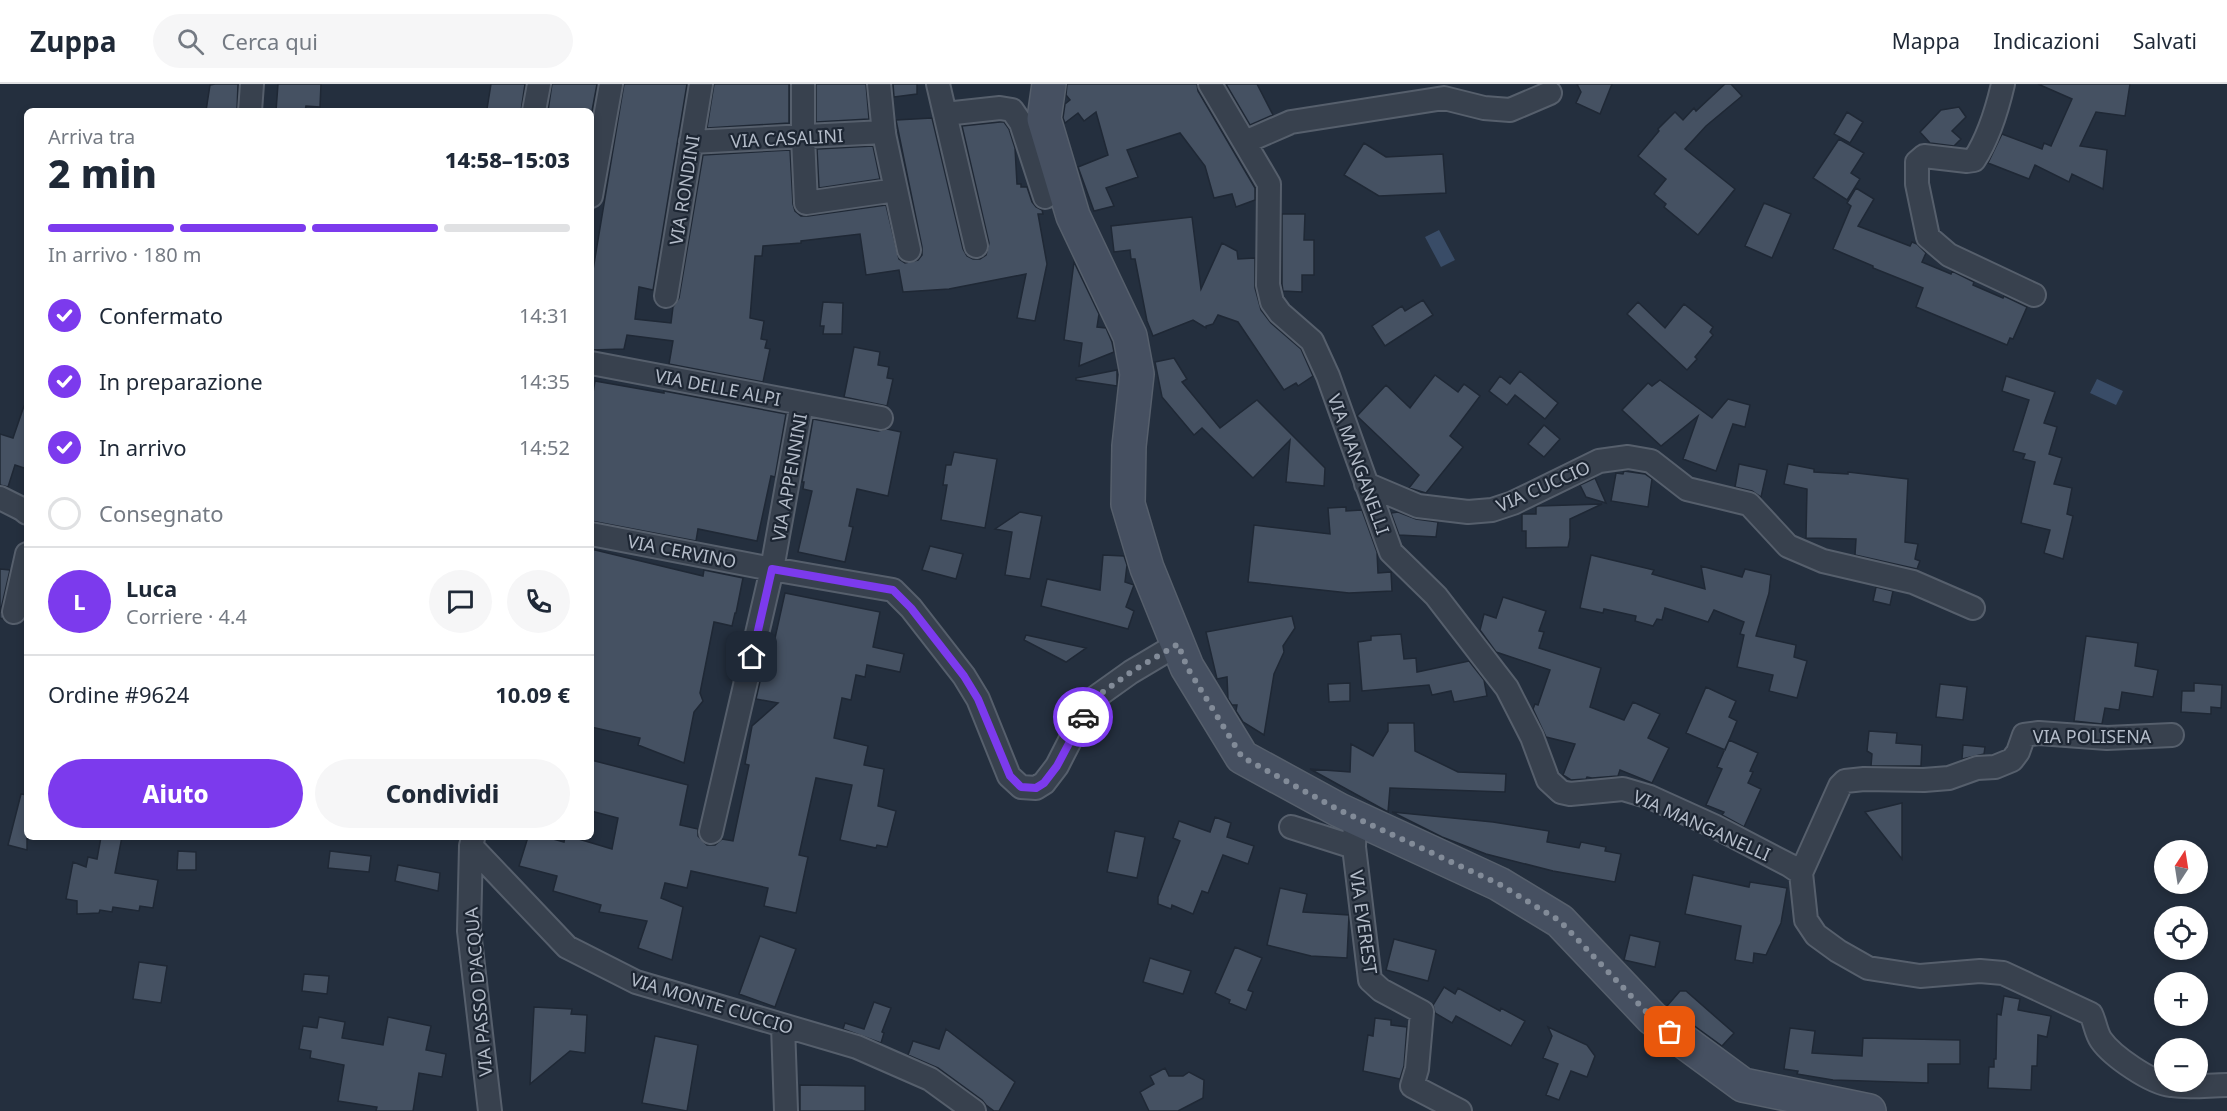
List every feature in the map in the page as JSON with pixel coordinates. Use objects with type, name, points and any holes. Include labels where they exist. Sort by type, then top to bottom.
[{"type":"street","points":[[250,108],[252,84]]},
{"type":"street","points":[[534,108],[538,84]]},
{"type":"street","points":[[594,179],[611,84]]},
{"type":"street","name":"VIA RONDINI","points":[[666,296],[701,84]]},
{"type":"street","points":[[803,84],[806,203],[896,190]]},
{"type":"street","points":[[879,84],[884,132],[909,250]]},
{"type":"street","points":[[938,84],[976,246]]},
{"type":"street","points":[[1049,84],[1044,119],[1073,216],[1114,298],[1130,336],[1137,374],[1129,446],[1128,504],[1147,568],[1187,667],[1242,757],[1354,832],[1499,884],[1560,921],[1652,1018],[1743,1086],[1869,1111]]},
{"type":"street","name":"VIA MANGANELLI","points":[[1210,84],[1269,184],[1268,285],[1272,302],[1280,313],[1312,341],[1328,376],[1391,552],[1436,596],[1507,688],[1532,737],[1548,780],[1561,792],[1570,794],[1623,789],[1650,797],[1714,826],[1801,873]]},
{"type":"street","points":[[2003,84],[1992,124],[1974,159],[1967,161],[1924,156],[1917,162],[1917,184],[1928,237],[1949,255],[2034,295]]},
{"type":"street","points":[[1245,142],[1291,122],[1444,98],[1484,108],[1510,110],[1550,93]]},
{"type":"street","points":[[945,114],[1000,108],[1012,110],[1021,123],[1045,197]]},
{"type":"street","name":"VIA CASALINI","points":[[691,142],[803,138],[884,132]]},
{"type":"street","name":"VIA DELLE ALPI","points":[[594,364],[881,418]]},
{"type":"street","name":"VIA APPENNINI","points":[[711,832],[772,569],[802,403]]},
{"type":"street","name":"VIA CUCCIO","points":[[1366,484],[1418,506],[1467,512],[1492,510],[1514,503],[1599,461],[1628,458],[1651,461],[1687,489],[1749,504],[1788,546],[1823,561],[1914,582],[1972,608]]},
{"type":"street","points":[[0,498],[24,510]]},
{"type":"street","name":"VIA CERVINO","points":[[594,535],[893,590],[911,608],[964,676],[978,699],[1010,776],[1021,787],[1036,788],[1044,783],[1057,766],[1078,725],[1096,697],[1131,672],[1178,644]]},
{"type":"street","points":[[14,612],[24,567]]},
{"type":"street","name":"VIA POLISENA","points":[[1801,873],[1840,786],[1845,781],[1949,778],[1977,768],[1995,767],[2012,760],[2018,752],[2024,735],[2039,733],[2107,738],[2172,735]]},
{"type":"street","points":[[1291,827],[1354,832]]},
{"type":"street","name":"VIA EVEREST","points":[[1354,832],[1370,980],[1381,990],[1422,1012],[1417,1069],[1412,1086],[1460,1111]]},
{"type":"street","name":"VIA MONTE CUCCIO","points":[[472,841],[567,947],[636,982],[857,1047],[930,1079],[974,1111]]},
{"type":"street","name":"VIA PASSO D'ACQUA","points":[[472,841],[469,931],[490,1111]]},
{"type":"street","points":[[1801,873],[1806,920],[1816,935],[1868,968],[1920,976],[1980,971],[2003,973],[2091,1014],[2100,1039],[2110,1050],[2152,1078],[2169,1085],[2227,1085]]},
{"type":"street","points":[[783,1026],[786,1111]]},
{"type":"water","points":[[1439,230],[1455,260],[1441,267],[1425,237]]},
{"type":"water","points":[[2097,379],[2123,391],[2116,405],[2090,393]]},
{"type":"building","points":[[238,84],[237,108],[206,108],[210,85]]},
{"type":"building","points":[[278,84],[321,84],[320,107],[276,108]]},
{"type":"building","points":[[491,84],[525,84],[521,108],[487,108]]},
{"type":"building","points":[[552,84],[597,84],[593,108],[548,108]]},
{"type":"building","points":[[624,84],[687,84],[653,290],[639,287],[635,319],[671,323],[673,307],[679,298],[703,155],[790,150],[795,211],[801,216],[808,216],[886,205],[899,259],[905,263],[918,260],[922,255],[922,247],[896,120],[932,118],[963,249],[967,256],[973,259],[980,259],[986,255],[989,243],[962,126],[1004,122],[1009,129],[1015,148],[1017,184],[1027,187],[1032,202],[1042,210],[1043,214],[1038,214],[1047,264],[1035,321],[1017,318],[1026,274],[949,289],[903,292],[899,270],[866,275],[860,234],[763,246],[762,256],[755,256],[750,318],[764,321],[761,339],[767,340],[765,348],[770,349],[763,382],[669,364],[673,341],[627,335],[624,349],[594,350],[594,264]]},
{"type":"building","points":[[714,84],[789,84],[789,123],[707,128]]},
{"type":"building","points":[[816,84],[866,84],[869,119],[816,122]]},
{"type":"building","points":[[893,84],[917,84],[917,94],[894,97]]},
{"type":"building","points":[[1067,84],[1197,84],[1198,91],[1255,188],[1255,200],[1236,207],[1232,194],[1214,198],[1205,166],[1180,133],[1127,150],[1138,177],[1106,188],[1114,206],[1094,211],[1078,167],[1108,155],[1096,112],[1084,121],[1078,113],[1065,123],[1063,118],[1065,104],[1070,100],[1066,95]]},
{"type":"building","points":[[1226,84],[1257,84],[1273,115],[1250,125]]},
{"type":"building","points":[[1577,84],[1612,84],[1600,114],[1576,103],[1581,92]]},
{"type":"building","points":[[1725,84],[1731,84],[1742,96],[1706,126],[1685,149],[1735,189],[1698,235],[1664,207],[1666,204],[1654,194],[1666,179],[1638,156],[1659,131],[1658,129],[1675,112],[1683,120],[1694,108],[1696,111]]},
{"type":"building","points":[[2038,84],[2130,84],[2125,116],[2096,112],[2080,146],[2107,150],[2103,189],[2072,174],[2069,182],[2035,165],[2029,179],[1988,163],[2002,134],[2042,149],[2044,143],[2051,146],[2072,99]]},
{"type":"building","points":[[1959,107],[1966,117],[1952,131],[1961,139],[1954,146],[1930,143],[1920,132],[1941,110]]},
{"type":"building","points":[[1847,112],[1863,122],[1850,143],[1834,134]]},
{"type":"building","points":[[1839,139],[1864,153],[1851,173],[1860,179],[1847,200],[1813,178]]},
{"type":"building","points":[[1364,143],[1386,157],[1443,154],[1446,193],[1379,196],[1344,175]]},
{"type":"building","points":[[873,146],[880,179],[819,188],[817,149]]},
{"type":"building","points":[[1856,188],[1874,199],[1858,226],[1910,246],[1912,242],[1917,244],[1926,253],[1922,262],[1951,274],[1952,271],[1974,282],[1973,285],[2027,307],[2013,339],[2010,338],[2007,345],[1916,307],[1923,288],[1833,249],[1851,206],[1847,203]]},
{"type":"building","points":[[1764,203],[1791,214],[1772,258],[1745,246]]},
{"type":"building","points":[[1282,214],[1305,214],[1304,240],[1314,240],[1314,275],[1302,275],[1302,292],[1283,291]]},
{"type":"building","points":[[1192,217],[1201,289],[1222,243],[1237,251],[1238,259],[1255,258],[1255,288],[1261,310],[1271,323],[1301,349],[1313,376],[1298,386],[1296,383],[1284,390],[1238,322],[1218,315],[1213,324],[1206,328],[1193,320],[1153,336],[1147,321],[1135,259],[1131,259],[1130,250],[1114,252],[1111,226]]},
{"type":"building","points":[[1074,262],[1099,314],[1097,327],[1106,328],[1114,352],[1079,366],[1082,343],[1064,340]]},
{"type":"building","points":[[1423,300],[1433,315],[1385,346],[1372,326],[1402,306],[1405,311]]},
{"type":"building","points":[[823,302],[843,303],[842,334],[823,334],[824,326],[820,326]]},
{"type":"building","points":[[1638,302],[1665,328],[1684,304],[1713,327],[1710,332],[1713,335],[1687,370],[1627,314]]},
{"type":"building","points":[[854,347],[880,352],[878,365],[889,367],[887,378],[893,379],[887,406],[844,397]]},
{"type":"building","points":[[1174,358],[1187,379],[1182,382],[1220,428],[1257,400],[1325,468],[1324,486],[1286,482],[1290,440],[1253,478],[1202,428],[1194,435],[1162,397],[1155,362]]},
{"type":"building","points":[[1117,370],[1117,386],[1076,380],[1076,378]]},
{"type":"building","points":[[1520,371],[1558,403],[1545,419],[1515,395],[1507,405],[1489,391],[1500,376],[1510,384]]},
{"type":"building","points":[[1435,375],[1458,392],[1464,384],[1480,396],[1450,436],[1463,447],[1426,493],[1409,488],[1419,475],[1357,416],[1386,385],[1410,408]]},
{"type":"building","points":[[2006,376],[2055,392],[2044,423],[2057,427],[2049,454],[2062,458],[2054,484],[2072,488],[2067,514],[2073,516],[2063,559],[2044,553],[2050,530],[2021,523],[2035,462],[2023,459],[2025,454],[2013,451],[2029,400],[2002,391]]},
{"type":"building","points":[[1660,380],[1712,418],[1728,399],[1750,405],[1745,427],[1733,424],[1716,471],[1683,459],[1698,416],[1661,446],[1622,410],[1648,383],[1652,386]]},
{"type":"building","points":[[595,381],[664,393],[664,391],[786,414],[775,477],[771,476],[757,541],[698,529],[696,541],[594,522]]},
{"type":"building","points":[[24,406],[24,468],[15,465],[8,487],[0,485],[0,434],[13,438]]},
{"type":"building","points":[[813,419],[878,431],[887,429],[901,432],[888,496],[857,489],[849,526],[853,527],[845,562],[798,552],[812,491],[803,489],[804,482],[802,482]]},
{"type":"building","points":[[1544,425],[1560,439],[1544,457],[1528,444]]},
{"type":"building","points":[[954,452],[997,459],[985,528],[941,520],[947,485],[943,485],[946,465],[951,465]]},
{"type":"building","points":[[1739,464],[1767,470],[1761,497],[1752,491],[1735,487]]},
{"type":"building","points":[[1788,464],[1814,469],[1814,472],[1848,474],[1848,472],[1908,479],[1905,542],[1918,544],[1915,559],[1920,561],[1917,569],[1855,555],[1856,539],[1806,538],[1807,489],[1784,484]]},
{"type":"building","points":[[1624,471],[1645,474],[1652,479],[1648,507],[1611,501],[1616,473],[1623,474]]},
{"type":"building","points":[[1595,478],[1606,503],[1586,497],[1580,485]]},
{"type":"building","points":[[1602,504],[1570,519],[1568,547],[1526,548],[1526,531],[1522,531],[1522,514],[1536,514],[1538,506]]},
{"type":"building","points":[[1346,507],[1346,511],[1362,510],[1377,552],[1378,573],[1391,572],[1392,591],[1349,593],[1248,582],[1254,525],[1330,534],[1328,508]]},
{"type":"building","points":[[1020,512],[1042,516],[1030,579],[1005,575],[1012,532],[995,529]]},
{"type":"building","points":[[1398,512],[1416,519],[1438,522],[1436,537],[1399,535],[1391,513]]},
{"type":"building","points":[[930,546],[963,554],[956,579],[922,570]]},
{"type":"building","points":[[594,550],[703,576],[704,570],[743,578],[732,626],[714,622],[700,693],[703,701],[694,712],[684,763],[638,745],[640,738],[594,728]]},
{"type":"building","points":[[1103,555],[1124,556],[1127,565],[1125,582],[1134,585],[1126,607],[1134,611],[1128,629],[1041,606],[1047,579],[1100,590]]},
{"type":"building","points":[[1591,555],[1654,570],[1652,574],[1705,589],[1701,566],[1742,577],[1745,569],[1771,575],[1769,593],[1756,636],[1796,645],[1794,657],[1807,661],[1797,698],[1769,691],[1773,675],[1737,667],[1744,635],[1740,634],[1744,622],[1714,610],[1708,622],[1665,608],[1662,620],[1657,619],[1653,626],[1635,621],[1636,616],[1604,609],[1603,613],[1580,608]]},
{"type":"building","points":[[0,569],[10,570],[1,609],[3,619],[0,618]]},
{"type":"building","points":[[1876,587],[1893,591],[1890,605],[1873,601]]},
{"type":"building","points":[[785,593],[880,612],[873,647],[904,654],[900,672],[867,665],[865,677],[856,675],[851,700],[842,698],[834,738],[868,746],[864,765],[884,769],[878,806],[896,811],[887,847],[877,845],[876,848],[840,840],[852,785],[816,778],[799,855],[808,857],[796,913],[764,906],[768,888],[691,871],[687,888],[665,883],[661,898],[683,907],[672,960],[638,948],[647,921],[599,912],[601,905],[553,891],[557,876],[519,866],[527,840],[564,842],[564,840],[582,840],[612,849],[618,818],[594,812],[594,761],[688,785],[680,825],[698,829],[698,836],[707,845],[715,845],[722,839],[733,841],[749,765],[745,764],[752,726],[778,703],[756,699],[766,655],[771,656]]},
{"type":"building","points":[[1503,597],[1546,611],[1539,631],[1544,632],[1539,648],[1601,668],[1590,707],[1624,720],[1633,702],[1660,714],[1648,738],[1669,748],[1652,783],[1620,770],[1618,776],[1587,777],[1586,779],[1571,780],[1563,775],[1575,744],[1546,737],[1533,709],[1535,704],[1538,705],[1550,670],[1496,652],[1480,630],[1484,614],[1496,618]]},
{"type":"building","points":[[1292,616],[1295,628],[1283,646],[1284,652],[1274,674],[1264,735],[1243,722],[1236,711],[1237,705],[1232,705],[1228,699],[1227,677],[1217,679],[1206,632]]},
{"type":"building","points":[[1401,634],[1404,659],[1416,658],[1417,672],[1469,661],[1484,680],[1487,696],[1454,702],[1451,691],[1432,695],[1429,685],[1362,691],[1358,642],[1371,640],[1371,636]]},
{"type":"building","points":[[1026,635],[1086,648],[1066,662],[1024,640]]},
{"type":"building","points":[[2086,636],[2138,643],[2135,666],[2158,670],[2153,697],[2122,692],[2119,710],[2105,708],[2102,724],[2074,721]]},
{"type":"building","points":[[1350,683],[1350,701],[1329,702],[1328,684]]},
{"type":"building","points":[[2194,683],[2222,685],[2221,708],[2211,707],[2211,714],[2181,712],[2182,691],[2194,691]]},
{"type":"building","points":[[1940,684],[1967,687],[1963,720],[1936,717]]},
{"type":"building","points":[[1706,687],[1736,701],[1729,717],[1737,721],[1725,750],[1686,733]]},
{"type":"building","points":[[1388,723],[1414,723],[1415,751],[1458,772],[1506,774],[1505,792],[1390,788],[1388,812],[1310,769],[1350,772],[1351,744],[1373,756],[1388,731]]},
{"type":"building","points":[[1869,731],[1897,733],[1896,743],[1922,745],[1921,766],[1871,766],[1872,754],[1867,751]]},
{"type":"building","points":[[1729,740],[1758,753],[1750,771],[1753,772],[1748,783],[1761,789],[1744,827],[1722,815],[1724,812],[1706,805],[1722,769],[1717,767]]},
{"type":"building","points":[[1963,745],[1985,747],[1984,754],[1962,759]]},
{"type":"building","points":[[21,794],[24,794],[24,840],[27,840],[27,850],[8,845]]},
{"type":"building","points":[[1902,803],[1902,859],[1865,812]]},
{"type":"building","points":[[1392,812],[1493,822],[1549,831],[1547,842],[1579,848],[1581,842],[1606,847],[1605,851],[1621,854],[1615,882],[1553,871],[1486,854],[1442,837]]},
{"type":"building","points":[[1215,817],[1231,823],[1227,837],[1254,846],[1248,864],[1223,855],[1208,893],[1202,891],[1193,914],[1172,905],[1171,909],[1158,904],[1158,897],[1180,841],[1173,838],[1179,821],[1210,832]]},
{"type":"building","points":[[1115,831],[1145,837],[1137,878],[1107,872]]},
{"type":"building","points":[[100,840],[121,840],[115,873],[158,880],[153,908],[140,906],[139,911],[113,907],[112,912],[100,910],[99,913],[77,914],[77,901],[66,899],[73,862],[86,867],[88,857],[97,859]]},
{"type":"building","points":[[178,851],[196,852],[196,870],[177,870]]},
{"type":"building","points":[[330,851],[371,856],[369,872],[328,868]]},
{"type":"building","points":[[398,865],[440,873],[438,891],[395,881]]},
{"type":"building","points":[[1693,875],[1749,887],[1750,882],[1787,888],[1781,923],[1766,955],[1754,953],[1753,963],[1735,960],[1741,926],[1685,914]]},
{"type":"building","points":[[1280,888],[1307,894],[1303,912],[1349,915],[1347,958],[1311,956],[1267,945]]},
{"type":"building","points":[[1630,935],[1660,942],[1655,967],[1624,960]]},
{"type":"building","points":[[760,936],[796,949],[775,1007],[739,994]]},
{"type":"building","points":[[1394,939],[1436,950],[1428,981],[1386,970]]},
{"type":"building","points":[[1235,947],[1262,958],[1248,990],[1253,992],[1246,1010],[1229,1003],[1230,1000],[1215,993]]},
{"type":"building","points":[[1150,958],[1191,971],[1183,994],[1143,982]]},
{"type":"building","points":[[139,962],[167,966],[161,1003],[133,999]]},
{"type":"building","points":[[304,974],[329,976],[327,994],[302,991]]},
{"type":"building","points":[[1444,987],[1455,994],[1458,988],[1500,1011],[1501,1008],[1525,1021],[1511,1046],[1456,1016],[1452,1023],[1435,1013],[1433,1005]]},
{"type":"building","points":[[1680,991],[1686,991],[1734,1033],[1722,1046],[1667,1006]]},
{"type":"building","points":[[2004,996],[2020,999],[2018,1010],[2051,1016],[2047,1037],[2038,1035],[2037,1066],[2032,1066],[2031,1090],[1988,1088],[1989,1067],[1994,1067],[1994,1059],[1996,1059],[1997,1014],[2001,1015]]},
{"type":"building","points":[[874,1002],[891,1008],[882,1032],[884,1033],[881,1043],[843,1029],[845,1023],[864,1029]]},
{"type":"building","points":[[534,1007],[572,1009],[571,1014],[587,1015],[585,1053],[570,1051],[530,1084]]},
{"type":"building","points":[[319,1017],[345,1022],[342,1038],[383,1045],[388,1017],[431,1026],[426,1050],[446,1054],[442,1077],[419,1073],[413,1111],[376,1111],[377,1107],[338,1101],[344,1065],[310,1058],[311,1051],[299,1049],[303,1026],[317,1028]]},
{"type":"building","points":[[1375,1018],[1391,1020],[1391,1025],[1407,1027],[1404,1066],[1400,1079],[1363,1071],[1368,1035],[1373,1036]]},
{"type":"building","points":[[1548,1027],[1587,1045],[1595,1056],[1587,1077],[1571,1071],[1559,1100],[1546,1095],[1558,1064],[1543,1058],[1552,1036]]},
{"type":"building","points":[[1790,1028],[1815,1031],[1812,1053],[1862,1056],[1863,1038],[1960,1040],[1960,1064],[1928,1064],[1928,1083],[1833,1080],[1797,1074],[1798,1071],[1784,1069]]},
{"type":"building","points":[[946,1029],[1015,1082],[999,1111],[994,1111],[938,1068],[908,1055],[913,1041],[939,1049]]},
{"type":"building","points":[[655,1036],[698,1045],[687,1111],[642,1103]]},
{"type":"building","points":[[1165,1068],[1169,1076],[1183,1076],[1189,1072],[1204,1080],[1203,1098],[1178,1111],[1149,1111],[1140,1092],[1154,1084],[1150,1076]]},
{"type":"building","points":[[800,1085],[865,1086],[865,1111],[800,1111]]},
{"type":"way so far","points":[[1083,717],[1096,697],[1131,672],[1178,644],[1187,667],[1242,757],[1339,810],[1499,884],[1560,921],[1652,1018],[1670,1032]]},
{"type":"route","points":[[752,657],[772,569],[893,590],[911,608],[964,676],[978,699],[1010,776],[1021,787],[1036,788],[1044,783],[1057,766],[1083,717]]}]
